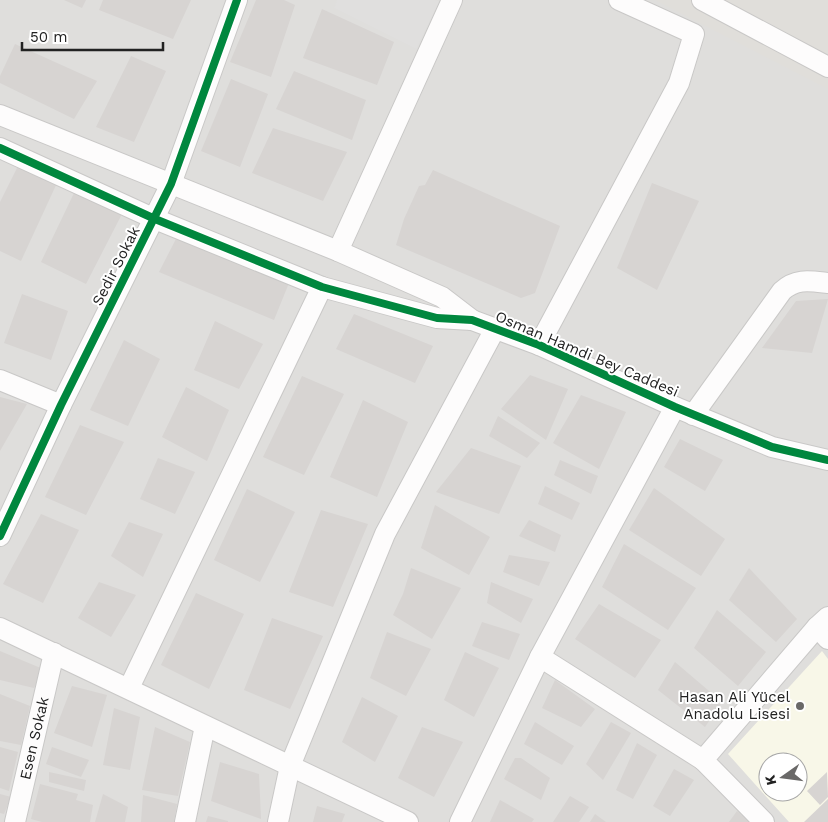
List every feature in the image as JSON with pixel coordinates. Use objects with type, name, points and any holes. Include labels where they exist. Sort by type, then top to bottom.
[{"type":"street","name":"Sedir Sokak","points":[[0,536],[61,405],[171,184],[237,0]]},
{"type":"street","points":[[338,250],[452,0]]},
{"type":"street","points":[[539,345],[679,83],[694,34],[619,0]]},
{"type":"street","points":[[702,0],[828,68]]},
{"type":"street","name":"Osman Hamdi Bey Caddesi","points":[[0,115],[338,250],[442,297],[472,320],[539,345],[694,415],[772,447],[828,460]]},
{"type":"street","name":"Osman Hamdi Bey Caddesi","points":[[0,148],[155,219],[322,287],[437,318],[472,320]]},
{"type":"street","points":[[694,415],[782,291],[790,284],[800,281],[828,283]]},
{"type":"street","points":[[129,688],[322,287]]},
{"type":"street","points":[[278,822],[290,766],[385,534],[495,329]]},
{"type":"street","points":[[0,380],[61,405]]},
{"type":"street","points":[[460,822],[540,657],[675,407]]},
{"type":"street","points":[[0,628],[408,822]]},
{"type":"street","points":[[703,760],[824,628]]},
{"type":"street","name":"Esen Sokak","points":[[15,822],[54,653]]},
{"type":"street","points":[[540,657],[703,760],[764,822]]},
{"type":"street","points":[[185,822],[205,726]]},
{"type":"shaded area","points":[[0,0],[681,0],[828,76],[828,822],[0,822]]},
{"type":"shaded area","points":[[337,0],[435,0],[440,2],[416,49],[334,8]]},
{"type":"shaded area","points":[[655,0],[828,0],[828,89]]},
{"type":"shaded area","name":"Hasan Ali Yücel Anadolu Lisesi","points":[[822,651],[828,659],[828,822],[789,822],[771,802],[808,802],[808,752],[758,752],[758,787],[728,754]]},
{"type":"building","points":[[64,0],[86,0],[82,8]]},
{"type":"building","points":[[103,0],[191,0],[173,39],[99,10]]},
{"type":"building","points":[[256,0],[284,0],[295,5],[271,77],[230,62]]},
{"type":"building","points":[[322,9],[394,42],[377,85],[303,58]]},
{"type":"building","points":[[15,44],[97,81],[74,119],[0,83],[0,76]]},
{"type":"building","points":[[131,56],[166,71],[134,142],[96,127]]},
{"type":"building","points":[[294,71],[366,100],[352,140],[276,109]]},
{"type":"building","points":[[231,79],[268,94],[240,167],[201,151]]},
{"type":"building","points":[[273,128],[347,152],[323,201],[252,173]]},
{"type":"building","points":[[20,162],[57,183],[21,261],[0,251],[0,202]]},
{"type":"building","points":[[433,170],[560,226],[535,293],[521,298],[396,245],[404,219],[419,186],[425,185]]},
{"type":"building","points":[[652,183],[699,201],[657,290],[617,268]]},
{"type":"building","points":[[75,191],[123,212],[86,284],[41,262]]},
{"type":"building","points":[[178,235],[289,283],[274,320],[159,272]]},
{"type":"building","points":[[22,294],[68,311],[51,360],[4,343]]},
{"type":"building","points":[[828,299],[812,353],[762,348],[796,301]]},
{"type":"building","points":[[354,314],[433,346],[415,383],[336,349]]},
{"type":"building","points":[[215,321],[263,344],[239,389],[194,370]]},
{"type":"building","points":[[124,340],[160,359],[128,426],[90,410]]},
{"type":"building","points":[[530,375],[568,389],[546,440],[501,409]]},
{"type":"building","points":[[302,376],[344,394],[304,475],[263,457]]},
{"type":"building","points":[[186,387],[229,410],[207,461],[162,437]]},
{"type":"building","points":[[581,395],[626,412],[599,469],[553,443]]},
{"type":"building","points":[[0,397],[27,404],[0,451]]},
{"type":"building","points":[[363,400],[408,422],[377,497],[330,477]]},
{"type":"building","points":[[498,416],[540,443],[527,458],[489,436]]},
{"type":"building","points":[[80,425],[124,442],[86,515],[45,497]]},
{"type":"building","points":[[680,439],[723,460],[705,491],[664,467]]},
{"type":"building","points":[[471,448],[521,466],[499,514],[436,492]]},
{"type":"building","points":[[158,458],[195,472],[175,514],[140,499]]},
{"type":"building","points":[[560,460],[598,476],[591,494],[554,475]]},
{"type":"building","points":[[545,486],[580,503],[572,520],[538,504]]},
{"type":"building","points":[[654,488],[725,539],[701,576],[629,530]]},
{"type":"building","points":[[247,489],[295,512],[260,582],[214,560]]},
{"type":"building","points":[[435,505],[490,537],[469,575],[421,548]]},
{"type":"building","points":[[321,510],[368,524],[333,607],[289,592]]},
{"type":"building","points":[[41,514],[79,530],[43,603],[3,584]]},
{"type":"building","points":[[529,520],[561,535],[555,552],[519,536]]},
{"type":"building","points":[[129,522],[163,534],[143,577],[111,556]]},
{"type":"building","points":[[624,544],[696,588],[668,630],[602,587]]},
{"type":"building","points":[[509,555],[550,562],[539,586],[503,572]]},
{"type":"building","points":[[411,568],[461,588],[432,639],[393,615],[403,594]]},
{"type":"building","points":[[749,568],[797,619],[776,642],[729,600]]},
{"type":"building","points":[[99,582],[136,595],[111,637],[78,618]]},
{"type":"building","points":[[491,582],[533,599],[521,623],[487,603]]},
{"type":"building","points":[[196,593],[244,614],[209,689],[161,665]]},
{"type":"building","points":[[599,604],[661,640],[635,678],[575,639]]},
{"type":"building","points":[[717,610],[766,652],[738,686],[694,648]]},
{"type":"building","points":[[272,618],[323,636],[290,709],[244,690]]},
{"type":"building","points":[[482,622],[520,634],[509,660],[472,646]]},
{"type":"building","points":[[387,632],[431,649],[406,696],[370,678]]},
{"type":"building","points":[[0,651],[43,669],[34,688],[0,680]]},
{"type":"building","points":[[465,652],[499,668],[474,717],[444,700]]},
{"type":"building","points":[[675,662],[722,702],[705,727],[658,690]]},
{"type":"building","points":[[555,680],[595,709],[581,727],[542,708]]},
{"type":"building","points":[[72,686],[107,695],[92,747],[54,733]]},
{"type":"building","points":[[0,694],[30,706],[21,745],[0,741]]},
{"type":"building","points":[[362,697],[398,716],[375,762],[342,742]]},
{"type":"building","points":[[114,708],[140,717],[130,770],[103,765]]},
{"type":"building","points":[[535,722],[574,746],[562,765],[524,744]]},
{"type":"building","points":[[611,722],[631,733],[603,780],[586,764]]},
{"type":"building","points":[[155,727],[190,742],[178,796],[142,790]]},
{"type":"building","points":[[422,727],[463,742],[434,797],[398,778]]},
{"type":"building","points":[[637,743],[657,755],[633,799],[616,790]]},
{"type":"building","points":[[0,747],[18,752],[9,791],[0,788]]},
{"type":"building","points":[[52,747],[89,760],[81,777],[46,764]]},
{"type":"building","points":[[515,758],[521,758],[550,778],[541,800],[504,779]]},
{"type":"building","points":[[220,762],[259,774],[261,819],[211,801]]},
{"type":"building","points":[[674,769],[694,780],[670,816],[653,806]]},
{"type":"building","points":[[49,772],[86,780],[84,791],[49,782]]},
{"type":"building","points":[[827,772],[828,797],[820,805],[808,790]]},
{"type":"building","points":[[40,784],[78,794],[76,800],[93,805],[90,822],[42,822],[31,819]]},
{"type":"building","points":[[0,794],[11,797],[4,814],[0,813]]},
{"type":"building","points":[[103,794],[128,807],[125,822],[95,822]]},
{"type":"building","points":[[143,795],[177,804],[174,822],[141,822]]},
{"type":"building","points":[[570,796],[589,807],[579,822],[553,822]]},
{"type":"building","points":[[828,799],[828,822],[804,822]]},
{"type":"building","points":[[500,800],[534,819],[532,822],[490,822]]},
{"type":"building","points":[[317,806],[345,814],[342,822],[313,822]]},
{"type":"building","points":[[737,811],[750,822],[729,822]]},
{"type":"building","points":[[595,814],[606,822],[590,822]]},
{"type":"building","points":[[208,816],[228,821],[228,822],[206,822]]},
{"type":"cycle path","points":[[0,536],[61,405],[171,184],[237,0]]},
{"type":"cycle path","points":[[0,148],[155,219],[322,287],[437,318],[472,320],[539,345],[675,407],[772,447],[828,460]]},
{"type":"place","name":"Hasan Ali Yücel Anadolu Lisesi","points":[[800,706]]}]
